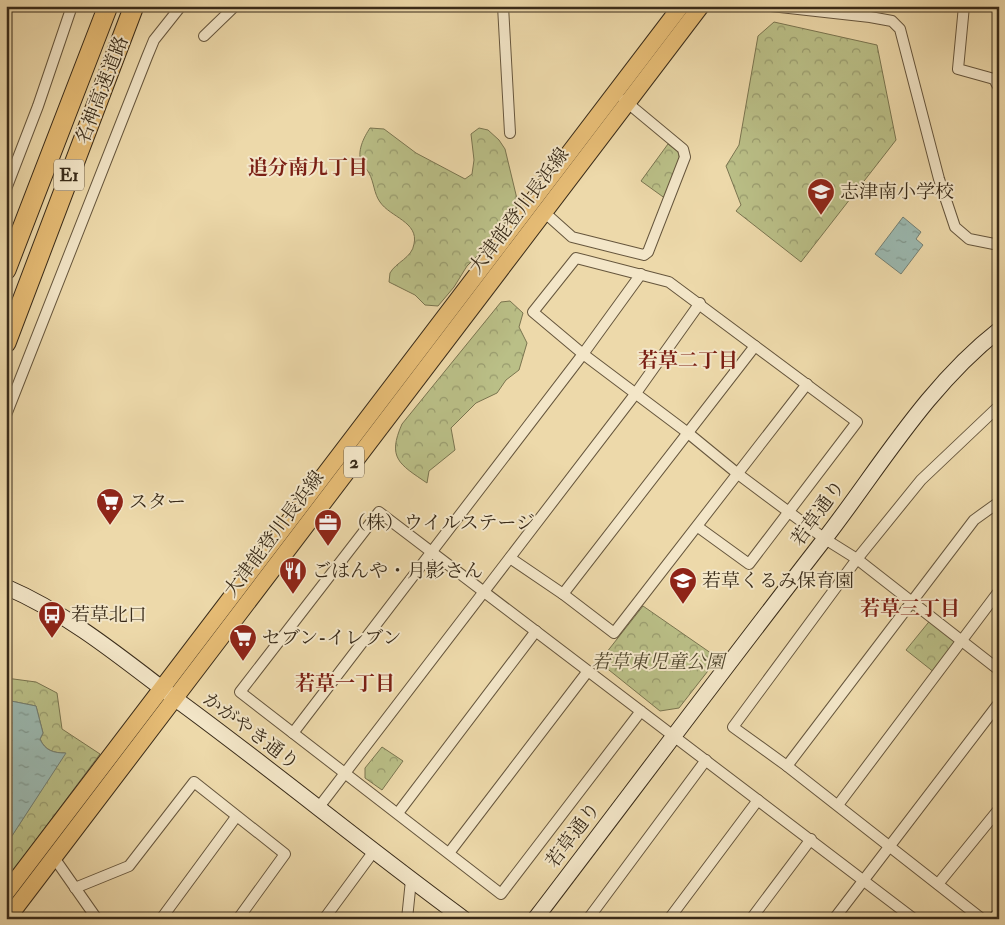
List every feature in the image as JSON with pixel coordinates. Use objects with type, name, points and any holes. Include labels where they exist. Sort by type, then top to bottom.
[{"type":"highway","name":"名神高速道路","points":[[6,270],[108,6]]},
{"type":"highway","name":"名神高速道路","points":[[6,343],[134,6]]},
{"type":"main road","name":"大津能登川長浜線","points":[[10,917],[544,212],[622,98],[681,6]]},
{"type":"main road","name":"大津能登川長浜線","points":[[6,893],[162,688],[622,98],[701,6]]},
{"type":"street","points":[[6,189],[38,106],[72,6]]},
{"type":"street","points":[[6,415],[154,40],[180,6]]},
{"type":"street","points":[[204,36],[235,6]]},
{"type":"street","points":[[503,6],[510,133]]},
{"type":"street","points":[[770,6],[870,17],[892,21],[900,29],[939,179],[955,227],[969,239],[999,245]]},
{"type":"street","points":[[964,6],[958,69],[994,79],[999,88]]},
{"type":"street","points":[[544,212],[572,237],[644,255],[648,252],[685,157],[683,149],[622,98]]},
{"type":"street","points":[[698,526],[749,564],[789,510],[857,422],[700,303],[669,282],[576,258],[533,312],[583,354],[688,433],[738,474],[789,510],[825,539],[857,559],[999,670]]},
{"type":"street","points":[[293,734],[583,354],[641,274]]},
{"type":"street","points":[[319,807],[636,393],[700,303]]},
{"type":"street","name":"若草通り","points":[[535,919],[825,539],[892,446],[955,370],[999,330]]},
{"type":"street","points":[[563,594],[755,346]]},
{"type":"street","points":[[510,558],[563,594],[614,633],[807,384]]},
{"type":"street","points":[[982,919],[787,766],[733,727],[857,559],[921,480],[999,406]]},
{"type":"street","points":[[787,766],[910,601],[974,520],[999,502]]},
{"type":"street","points":[[641,712],[501,894],[240,692],[379,512],[432,550],[641,712],[812,839],[914,919]]},
{"type":"street","name":"かがやき通り","points":[[6,587],[31,598],[61,616],[162,688],[464,919]]},
{"type":"street","points":[[838,806],[999,591]]},
{"type":"street","points":[[398,813],[536,631]]},
{"type":"street","points":[[449,853],[588,671]]},
{"type":"street","points":[[834,919],[999,703]]},
{"type":"street","points":[[588,919],[706,760]]},
{"type":"street","points":[[75,888],[129,866],[194,782],[285,854],[238,919]]},
{"type":"street","points":[[669,919],[758,800]]},
{"type":"street","points":[[938,884],[999,808]]},
{"type":"street","points":[[161,919],[236,817]]},
{"type":"street","points":[[751,919],[812,839]]},
{"type":"street","points":[[324,919],[374,851]]},
{"type":"street","points":[[55,859],[97,919]]},
{"type":"street","points":[[407,919],[411,880]]},
{"type":"street","points":[[993,919],[999,912]]},
{"type":"green space","points":[[774,22],[877,45],[896,140],[801,262],[736,211],[741,205],[726,166],[739,145],[758,36]]},
{"type":"green space","points":[[370,128],[384,129],[416,153],[465,179],[472,174],[474,160],[471,134],[479,128],[488,130],[499,140],[505,149],[518,203],[512,214],[487,246],[467,266],[454,287],[438,306],[425,305],[415,295],[389,282],[390,273],[413,249],[414,236],[412,230],[403,220],[380,202],[371,177],[362,164],[360,150]]},
{"type":"green space","points":[[668,144],[678,152],[680,160],[666,199],[641,181]]},
{"type":"green space","points":[[510,301],[523,313],[519,327],[527,343],[519,370],[506,380],[497,393],[476,403],[451,428],[455,450],[429,471],[427,483],[409,471],[398,459],[396,445],[402,424],[501,302]]},
{"type":"green space","name":"若草東児童公園","points":[[643,606],[718,658],[679,708],[660,711],[599,662]]},
{"type":"green space","points":[[932,618],[960,641],[935,673],[906,650]]},
{"type":"green space","points":[[6,678],[36,682],[57,693],[62,729],[100,754],[6,880],[6,845],[65,753],[50,750],[42,743],[40,739],[43,733],[36,706],[6,700]]},
{"type":"green space","points":[[382,747],[403,761],[382,790],[365,778],[365,768]]},
{"type":"water","points":[[903,217],[921,232],[916,239],[923,245],[901,274],[875,254]]},
{"type":"water","points":[[6,700],[36,706],[43,733],[40,739],[42,743],[50,750],[66,753],[6,845]]},
{"type":"place","name":"志津南小学校","points":[[821,216]]},
{"type":"place","name":"スター","points":[[110,526]]},
{"type":"place","name":"（株）ウイルステージ","points":[[328,547]]},
{"type":"place","name":"ごはんや・月影さん","points":[[293,595]]},
{"type":"place","name":"若草くるみ保育園","points":[[683,605]]},
{"type":"place","name":"若草北口","points":[[52,639]]},
{"type":"place","name":"セブン-イレブン","points":[[243,662]]},
{"type":"district","name":"追分南九丁目","points":[[308,167]]},
{"type":"district","name":"若草二丁目","points":[[688,360]]},
{"type":"district","name":"若草三丁目","points":[[910,608]]},
{"type":"district","name":"若草一丁目","points":[[345,683]]}]
